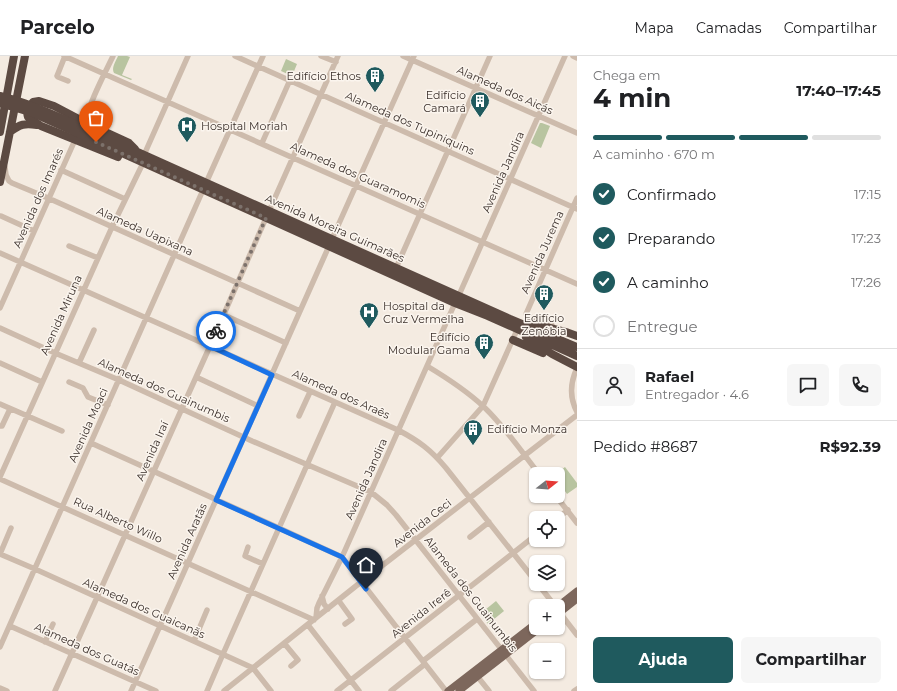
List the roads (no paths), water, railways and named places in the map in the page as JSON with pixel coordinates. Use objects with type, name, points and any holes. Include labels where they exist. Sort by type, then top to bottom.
[{"type":"highway","points":[[0,132],[14,56]]},
{"type":"highway","points":[[0,182],[25,56]]},
{"type":"highway","points":[[0,84],[9,82]]},
{"type":"highway","points":[[0,96],[43,110],[83,132]]},
{"type":"highway","points":[[36,101],[54,106],[92,126],[128,143],[135,148],[140,157],[126,159],[118,157],[40,126],[27,116],[30,105],[36,101]]},
{"type":"highway","points":[[0,104],[33,113],[83,132]]},
{"type":"highway","points":[[10,132],[25,124],[40,126]]},
{"type":"highway","name":"Avenida Moreira Guimarães","points":[[83,132],[457,299],[510,318],[577,347]]},
{"type":"highway","name":"Avenida Moreira Guimarães","points":[[330,243],[396,268],[518,330],[577,356]]},
{"type":"highway","points":[[510,318],[523,320],[577,336]]},
{"type":"highway","name":"Avenida Moreira Guimarães","points":[[518,330],[527,338],[577,368]]},
{"type":"highway","points":[[513,340],[538,351],[552,354]]},
{"type":"main road","points":[[565,603],[577,591]]},
{"type":"main road","points":[[565,606],[577,599]]},
{"type":"main road","points":[[459,691],[529,629]]},
{"type":"main road","points":[[447,691],[530,635]]},
{"type":"street","points":[[65,56],[57,76],[68,81]]},
{"type":"street","name":"Alameda dos Guaramomis","points":[[65,56],[75,58],[105,74],[577,284]]},
{"type":"street","points":[[92,126],[88,120],[87,114],[113,56]]},
{"type":"street","name":"Avenida Miruna","points":[[0,478],[125,199],[140,157],[168,102],[188,56]]},
{"type":"street","name":"Alameda dos Tupiniquins","points":[[235,56],[575,208]]},
{"type":"street","name":"Avenida Moaci","points":[[0,647],[263,56]]},
{"type":"street","points":[[321,56],[336,62]]},
{"type":"street","name":"Avenida Iraí","points":[[56,691],[338,56]]},
{"type":"street","name":"Alameda dos Aicás","points":[[403,56],[413,58],[577,133]]},
{"type":"street","points":[[396,268],[490,56]]},
{"type":"street","name":"Avenida Jandira","points":[[315,619],[317,608],[322,596],[342,557],[565,56]]},
{"type":"street","name":"Avenida Aratãs","points":[[131,691],[413,58]]},
{"type":"street","points":[[262,143],[290,80]]},
{"type":"street","name":"Avenida dos Imarés","points":[[0,308],[74,140]]},
{"type":"street","name":"Alameda Uapixana","points":[[5,153],[6,174],[9,181],[12,183],[300,311]]},
{"type":"street","points":[[61,170],[125,199]]},
{"type":"street","name":"Avenida Jurema","points":[[566,332],[564,329],[526,314],[575,208],[577,198]]},
{"type":"street","points":[[1,216],[34,231]]},
{"type":"street","points":[[69,246],[98,258]]},
{"type":"street","name":"Alameda dos Araês","points":[[0,252],[310,392],[398,430],[423,444],[471,498],[529,573]]},
{"type":"street","points":[[224,314],[286,343]]},
{"type":"street","name":"Alameda dos Guainumbis","points":[[0,328],[119,380],[308,466],[371,492],[392,510],[534,691]]},
{"type":"street","points":[[79,363],[94,330]]},
{"type":"street","points":[[437,458],[483,406],[518,330]]},
{"type":"street","points":[[0,363],[42,382]]},
{"type":"street","points":[[427,366],[464,390],[483,406],[493,416],[534,467]]},
{"type":"street","points":[[577,368],[573,378],[571,391],[572,402],[577,412]]},
{"type":"street","points":[[196,377],[258,406]]},
{"type":"street","points":[[69,382],[83,388],[88,397],[108,405]]},
{"type":"street","points":[[299,416],[310,392]]},
{"type":"street","points":[[207,691],[336,402]]},
{"type":"street","points":[[0,404],[62,431]]},
{"type":"street","points":[[0,426],[2,426],[10,409]]},
{"type":"street","name":"Avenida Ceci","points":[[224,691],[361,582],[577,415]]},
{"type":"street","points":[[91,443],[342,557],[447,691]]},
{"type":"street","name":"Rua Alberto Willo","points":[[0,478],[315,619]]},
{"type":"street","points":[[562,503],[577,522]]},
{"type":"street","points":[[470,537],[489,522]]},
{"type":"street","points":[[0,554],[11,528]]},
{"type":"street","name":"Avenida Irerê","points":[[337,691],[529,540]]},
{"type":"street","points":[[248,547],[245,556],[263,564]]},
{"type":"street","name":"Alameda dos Guaicanãs","points":[[0,554],[253,668],[271,691]]},
{"type":"street","points":[[543,591],[550,599]]},
{"type":"street","points":[[322,596],[324,604],[328,609]]},
{"type":"street","points":[[339,601],[352,619],[345,624]]},
{"type":"street","points":[[194,641],[208,610]]},
{"type":"street","points":[[391,691],[477,619]]},
{"type":"street","points":[[565,619],[577,635]]},
{"type":"street","points":[[46,642],[53,624]]},
{"type":"street","points":[[308,625],[359,691]]},
{"type":"street","name":"Alameda dos Guatás","points":[[10,626],[156,691]]},
{"type":"street","points":[[284,643],[298,660],[291,666]]},
{"type":"street","points":[[477,676],[489,691]]},
{"type":"street","points":[[0,688],[7,691]]},
{"type":"street","points":[[574,691],[577,688]]},
{"type":"place","name":"Edifício Ethos","points":[[375,93]]},
{"type":"place","name":"Edifício Camará","points":[[480,118]]},
{"type":"place","name":"Hospital Moriah","points":[[187,143]]},
{"type":"place","name":"Edifício Zenóbia","points":[[544,311]]},
{"type":"place","name":"Hospital da Cruz Vermelha","points":[[369,329]]},
{"type":"place","name":"Edifício Modular Gama","points":[[484,360]]},
{"type":"place","name":"Edifício Monza","points":[[473,446]]}]
